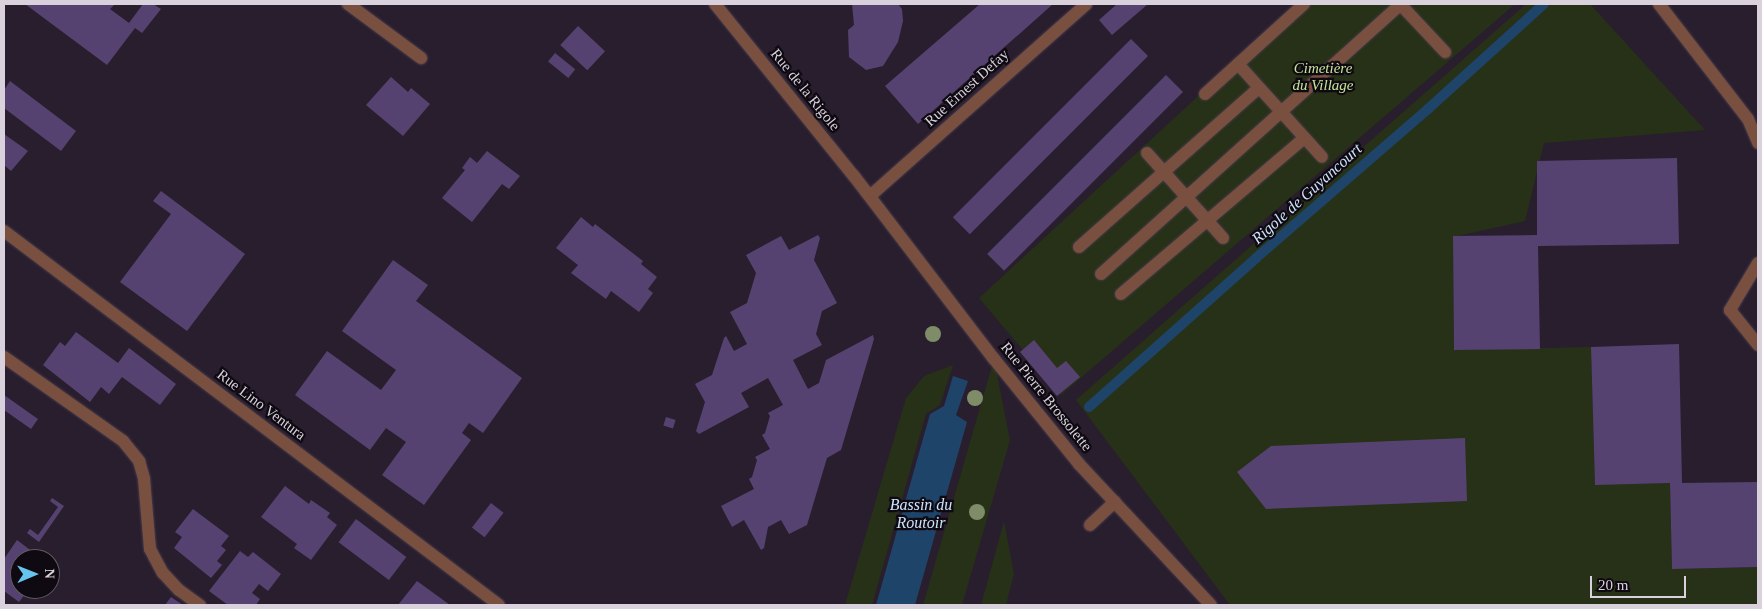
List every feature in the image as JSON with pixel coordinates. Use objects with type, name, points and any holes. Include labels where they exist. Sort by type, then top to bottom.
[{"type":"street","points":[[348,4],[421,58]]},
{"type":"street","name":"Rue de la Rigole","points":[[715,4],[870,196]]},
{"type":"street","name":"Rue Ernest Defay","points":[[870,196],[1086,4]]},
{"type":"street","points":[[1205,94],[1304,4]]},
{"type":"street","points":[[1101,274],[1400,4],[1445,52]]},
{"type":"street","points":[[1659,4],[1748,119],[1758,143]]},
{"type":"street","points":[[1238,64],[1322,157]]},
{"type":"street","points":[[1079,247],[1259,88]]},
{"type":"street","points":[[1121,294],[1304,138]]},
{"type":"street","points":[[1147,153],[1223,238]]},
{"type":"street","name":"Rue Pierre Brossolette","points":[[870,196],[994,360],[1079,464],[1211,605]]},
{"type":"street","name":"Rue Lino Ventura","points":[[4,231],[499,605]]},
{"type":"street","points":[[1758,263],[1730,310],[1758,345]]},
{"type":"street","points":[[4,357],[123,441],[138,461],[144,480],[150,549],[163,573],[179,590],[200,605]]},
{"type":"street","points":[[1090,525],[1115,502]]},
{"type":"green space","name":"Cimetière du Village","points":[[1298,4],[1515,4],[1061,395],[979,298]]},
{"type":"green space","points":[[1526,4],[1590,4],[1705,130],[1544,143],[1525,221],[1453,237],[1454,350],[1591,347],[1595,484],[1670,483],[1672,569],[1758,567],[1758,605],[1230,605],[1076,400]]},
{"type":"green space","points":[[994,359],[1010,440],[962,605],[923,605]]},
{"type":"green space","points":[[953,365],[940,405],[926,414],[872,605],[845,605],[906,398],[924,376]]},
{"type":"green space","points":[[1004,521],[1014,574],[1006,605],[981,605]]},
{"type":"water","name":"Bassin du Routoir","points":[[953,376],[968,381],[956,415],[967,422],[915,605],[876,605],[930,414],[944,406]]},
{"type":"building","points":[[25,4],[115,4],[110,9],[129,23],[143,4],[153,4],[161,9],[142,33],[135,28],[107,65]]},
{"type":"building","points":[[852,4],[898,4],[902,9],[903,21],[898,42],[883,66],[866,70],[849,57],[848,30],[854,25]]},
{"type":"building","points":[[980,4],[1053,4],[918,124],[885,86]]},
{"type":"building","points":[[1117,4],[1148,4],[1112,35],[1099,20]]},
{"type":"building","points":[[578,26],[605,51],[587,70],[560,45]]},
{"type":"building","points":[[1131,39],[1148,56],[970,234],[953,217]]},
{"type":"building","points":[[555,53],[575,69],[568,78],[548,62]]},
{"type":"building","points":[[1166,75],[1183,92],[1004,271],[987,254]]},
{"type":"building","points":[[391,77],[408,92],[411,88],[430,104],[403,136],[366,105]]},
{"type":"building","points":[[10,81],[76,131],[61,151],[4,108],[4,90]]},
{"type":"building","points":[[4,134],[28,151],[11,171],[4,165]]},
{"type":"building","points":[[487,151],[520,176],[509,189],[502,184],[472,222],[442,198],[465,170],[462,168],[470,157],[477,163]]},
{"type":"building","points":[[1677,158],[1679,244],[1538,246],[1540,349],[1454,350],[1453,236],[1537,235],[1537,161]]},
{"type":"building","points":[[161,191],[245,254],[187,331],[120,282],[171,214],[153,201]]},
{"type":"building","points":[[581,217],[593,227],[595,224],[643,261],[641,264],[657,277],[648,289],[653,293],[639,312],[611,291],[606,299],[571,273],[578,265],[556,248]]},
{"type":"building","points":[[818,235],[820,238],[814,260],[837,303],[822,311],[816,334],[822,345],[793,360],[808,389],[819,383],[826,360],[873,335],[874,339],[841,450],[827,458],[807,525],[789,534],[781,520],[768,527],[764,548],[761,550],[744,520],[732,527],[721,506],[754,489],[749,479],[752,477],[757,460],[755,457],[770,449],[762,435],[765,433],[770,416],[768,413],[783,405],[768,378],[741,393],[749,407],[699,434],[696,431],[705,402],[695,384],[712,375],[726,336],[734,351],[747,344],[730,312],[747,303],[756,273],[746,255],[781,236],[789,250]]},
{"type":"building","points":[[393,260],[428,285],[416,301],[522,378],[483,433],[469,423],[462,433],[471,440],[424,505],[382,475],[406,442],[386,428],[370,450],[295,395],[327,351],[381,390],[396,370],[342,331]]},
{"type":"building","points":[[76,332],[118,363],[129,348],[176,384],[160,405],[122,377],[109,394],[101,387],[90,402],[43,365],[60,342],[65,346]]},
{"type":"building","points":[[1034,340],[1057,368],[1066,361],[1080,377],[1057,396],[1020,352]]},
{"type":"building","points":[[1679,344],[1682,483],[1758,482],[1758,567],[1672,569],[1670,483],[1595,485],[1591,347]]},
{"type":"building","points":[[4,395],[38,419],[31,429],[4,410]]},
{"type":"building","points":[[666,417],[676,420],[673,429],[663,426]]},
{"type":"building","points":[[1465,438],[1467,501],[1266,509],[1237,472],[1271,446]]},
{"type":"building","points":[[285,486],[309,504],[311,500],[330,513],[327,517],[337,525],[311,560],[294,548],[297,544],[261,517]]},
{"type":"building","points":[[52,498],[64,506],[39,542],[27,533],[30,529],[38,535],[58,507],[50,501]]},
{"type":"building","points":[[491,503],[504,513],[485,537],[472,527]]},
{"type":"building","points":[[193,509],[229,536],[221,546],[226,550],[217,561],[222,565],[211,578],[174,548],[182,537],[175,532]]},
{"type":"building","points":[[356,519],[406,557],[389,580],[339,542]]},
{"type":"building","points":[[17,540],[29,549],[11,549]]},
{"type":"building","points":[[10,550],[10,595],[4,591],[4,559]]},
{"type":"building","points":[[240,551],[248,557],[253,552],[281,574],[268,591],[259,584],[252,593],[260,599],[256,605],[228,605],[209,591]]},
{"type":"building","points":[[417,581],[450,605],[398,605]]},
{"type":"building","points":[[171,597],[183,605],[165,605]]},
{"type":"waterway","name":"Rigole de Guyancourt","points":[[1089,407],[1256,258],[1428,109],[1544,4]]}]
